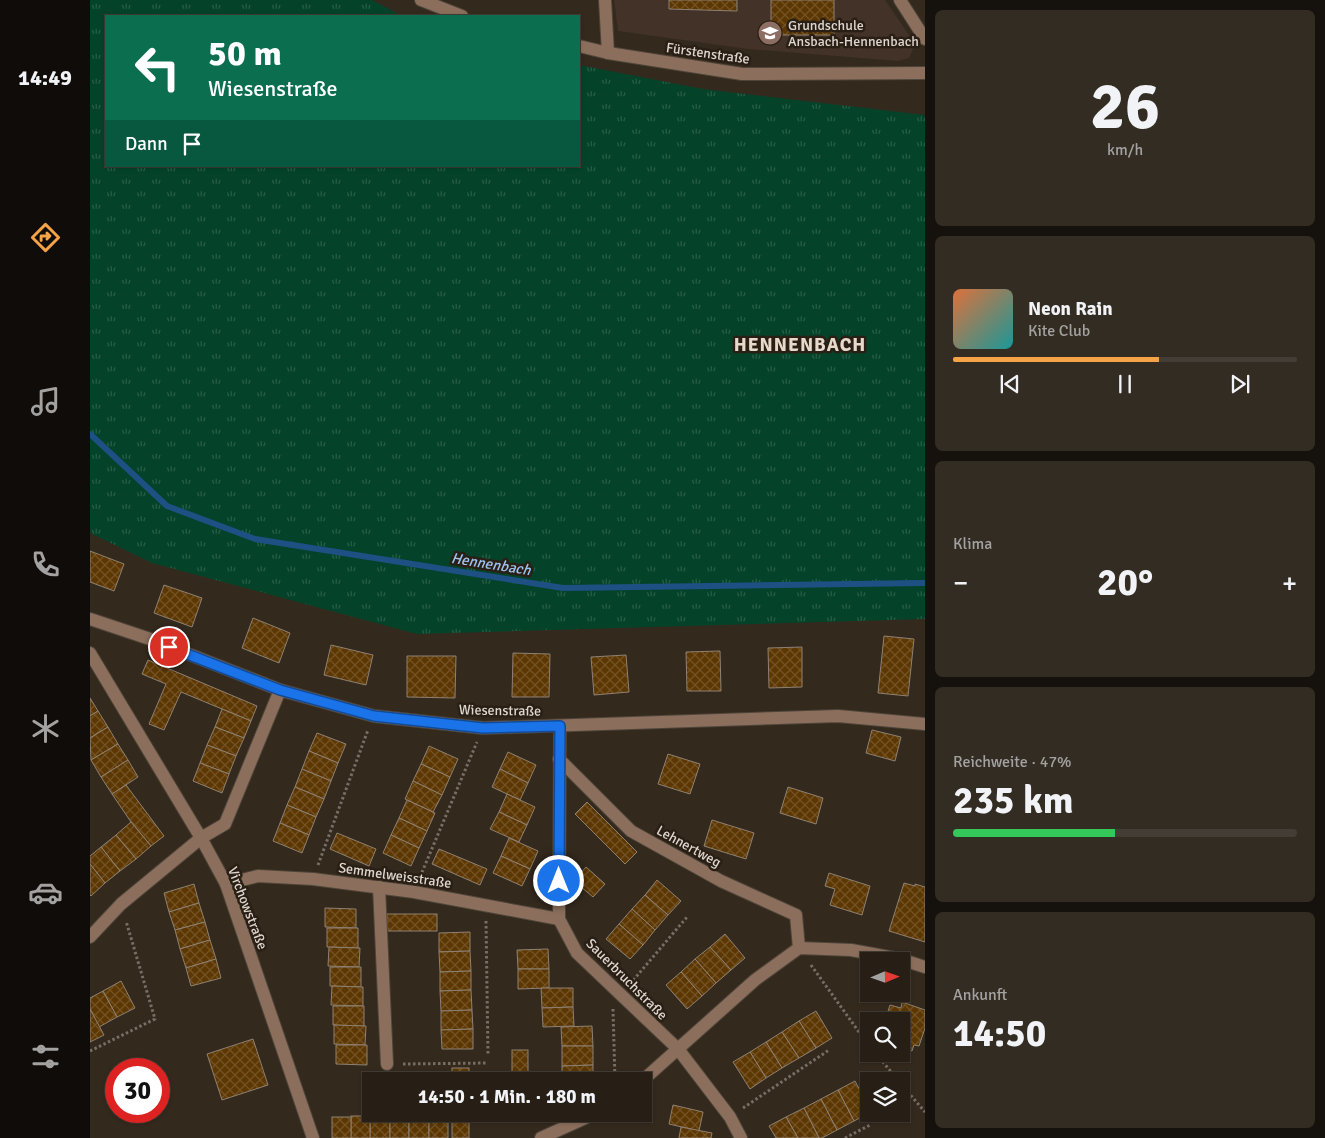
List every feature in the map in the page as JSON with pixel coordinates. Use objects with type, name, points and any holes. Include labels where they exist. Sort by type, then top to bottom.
[{"type":"street","points":[[421,0],[459,15]]},
{"type":"street","points":[[605,0],[608,53]]},
{"type":"street","points":[[900,0],[925,39]]},
{"type":"street","name":"Fürstenstraße","points":[[580,46],[608,53],[742,74],[925,73]]},
{"type":"street","name":"Wiesenstraße","points":[[90,619],[150,639],[280,690],[374,716],[483,728],[838,716],[925,724]]},
{"type":"street","name":"Virchowstraße","points":[[90,653],[201,838],[226,884],[313,1138]]},
{"type":"street","points":[[90,937],[121,904],[201,838],[225,824],[280,690]]},
{"type":"street","name":"Sauerbruchstraße","points":[[560,726],[559,918],[577,953],[678,1049],[730,1117],[741,1138]]},
{"type":"street","name":"Lehnertweg","points":[[559,759],[631,831],[722,881],[796,915],[799,948]]},
{"type":"street","name":"Semmelweisstraße","points":[[226,884],[258,876],[313,879],[414,892],[559,918]]},
{"type":"street","points":[[379,887],[387,1064]]},
{"type":"street","points":[[652,1072],[755,980],[799,948],[851,950],[900,959],[925,967]]},
{"type":"street","points":[[541,1138],[576,1122]]},
{"type":"path","points":[[313,879],[374,716]]},
{"type":"path","points":[[414,892],[483,728]]},
{"type":"path","points":[[90,1051],[155,1019],[121,904]]},
{"type":"path","points":[[486,905],[488,1055]]},
{"type":"path","points":[[614,1072],[613,1008],[621,994],[688,917]]},
{"type":"path","points":[[799,948],[860,1033]]},
{"type":"path","points":[[730,1117],[829,1050]]},
{"type":"path","points":[[883,1062],[891,1072]]},
{"type":"path","points":[[387,1064],[488,1063]]},
{"type":"path","points":[[910,1095],[925,1112]]},
{"type":"path","points":[[845,1138],[870,1125]]},
{"type":"shaded area","name":"Grundschule Ansbach-Hennenbach","points":[[614,0],[885,0],[909,35],[914,47],[909,58],[898,61],[748,49],[618,31]]},
{"type":"green space","points":[[90,0],[372,0],[400,15],[105,15],[105,167],[580,167],[580,65],[703,89],[925,115],[925,619],[417,634],[152,563],[90,533]]},
{"type":"building","points":[[669,0],[737,0],[737,11],[669,9]]},
{"type":"building","points":[[771,0],[834,0],[834,35],[771,35]]},
{"type":"building","points":[[90,551],[124,564],[114,591],[90,582]]},
{"type":"building","points":[[164,585],[202,598],[192,627],[154,613]]},
{"type":"building","points":[[253,618],[290,633],[279,663],[242,648]]},
{"type":"building","points":[[884,636],[914,639],[908,696],[878,693]]},
{"type":"building","points":[[331,645],[373,655],[366,685],[324,675]]},
{"type":"building","points":[[802,647],[802,687],[769,688],[768,648]]},
{"type":"building","points":[[720,651],[721,691],[687,691],[686,652]]},
{"type":"building","points":[[513,653],[550,654],[549,697],[512,697]]},
{"type":"building","points":[[626,655],[629,692],[594,695],[591,657]]},
{"type":"building","points":[[407,656],[456,656],[455,698],[407,697]]},
{"type":"building","points":[[148,660],[257,706],[251,721],[181,692],[164,730],[149,724],[166,684],[142,674]]},
{"type":"building","points":[[90,698],[98,711],[90,716]]},
{"type":"building","points":[[222,709],[251,721],[244,738],[215,727]]},
{"type":"building","points":[[98,711],[108,727],[90,738],[90,716]]},
{"type":"building","points":[[108,727],[118,744],[91,760],[90,738]]},
{"type":"building","points":[[215,727],[244,738],[236,756],[207,745]]},
{"type":"building","points":[[872,730],[901,737],[895,761],[866,753]]},
{"type":"building","points":[[317,733],[346,744],[338,763],[309,751]]},
{"type":"building","points":[[118,744],[128,760],[101,777],[91,760]]},
{"type":"building","points":[[207,745],[236,756],[229,774],[200,763]]},
{"type":"building","points":[[429,746],[458,759],[450,777],[421,764]]},
{"type":"building","points":[[309,751],[338,763],[331,781],[302,769]]},
{"type":"building","points":[[508,752],[536,765],[528,783],[500,769]]},
{"type":"building","points":[[668,754],[700,764],[690,794],[658,784]]},
{"type":"building","points":[[128,760],[138,777],[112,794],[101,777]]},
{"type":"building","points":[[200,763],[229,774],[222,793],[193,781]]},
{"type":"building","points":[[421,764],[450,777],[442,795],[413,781]]},
{"type":"building","points":[[302,769],[331,781],[324,799],[295,787]]},
{"type":"building","points":[[500,769],[528,783],[520,800],[492,787]]},
{"type":"building","points":[[413,781],[442,795],[433,812],[405,799]]},
{"type":"building","points":[[126,785],[164,836],[151,846],[131,822],[112,794]]},
{"type":"building","points":[[295,787],[324,799],[316,817],[287,805]]},
{"type":"building","points":[[788,787],[823,798],[816,824],[780,813]]},
{"type":"building","points":[[507,794],[535,807],[527,825],[499,812]]},
{"type":"building","points":[[407,800],[435,813],[427,831],[399,818]]},
{"type":"building","points":[[587,802],[637,852],[625,864],[575,814]]},
{"type":"building","points":[[287,805],[316,817],[309,835],[280,823]]},
{"type":"building","points":[[499,812],[527,825],[519,842],[490,829]]},
{"type":"building","points":[[399,818],[427,831],[419,848],[391,835]]},
{"type":"building","points":[[712,820],[754,833],[746,859],[704,846]]},
{"type":"building","points":[[131,822],[151,846],[136,859],[116,835]]},
{"type":"building","points":[[280,823],[309,835],[302,853],[273,841]]},
{"type":"building","points":[[337,833],[376,849],[369,866],[330,849]]},
{"type":"building","points":[[116,835],[136,859],[120,871],[101,847]]},
{"type":"building","points":[[391,835],[419,848],[411,866],[383,853]]},
{"type":"building","points":[[509,838],[538,851],[530,869],[501,856]]},
{"type":"building","points":[[101,847],[120,871],[105,883],[90,864],[90,856]]},
{"type":"building","points":[[439,849],[487,869],[480,885],[432,864]]},
{"type":"building","points":[[501,856],[530,869],[522,886],[493,873]]},
{"type":"building","points":[[90,864],[105,883],[91,896],[90,895]]},
{"type":"building","points":[[586,867],[605,884],[593,897],[574,881]]},
{"type":"building","points":[[829,873],[870,886],[862,915],[830,905],[835,889],[825,886]]},
{"type":"building","points":[[657,880],[681,901],[668,915],[645,895]]},
{"type":"building","points":[[904,883],[925,887],[925,942],[889,931]]},
{"type":"building","points":[[194,884],[199,903],[169,912],[164,893]]},
{"type":"building","points":[[645,895],[668,915],[655,930],[632,909]]},
{"type":"building","points":[[199,903],[205,922],[175,930],[169,912]]},
{"type":"building","points":[[325,908],[356,909],[356,928],[325,927]]},
{"type":"building","points":[[632,909],[655,930],[643,945],[619,924]]},
{"type":"building","points":[[387,914],[437,914],[437,931],[387,931]]},
{"type":"building","points":[[205,922],[210,940],[180,949],[175,930]]},
{"type":"building","points":[[619,924],[643,945],[630,959],[606,939]]},
{"type":"building","points":[[327,928],[358,928],[358,948],[327,947]]},
{"type":"building","points":[[470,932],[470,951],[439,952],[439,933]]},
{"type":"building","points":[[725,934],[745,958],[731,970],[710,947]]},
{"type":"building","points":[[210,940],[216,959],[186,968],[180,949]]},
{"type":"building","points":[[329,947],[360,948],[359,967],[328,966]]},
{"type":"building","points":[[710,947],[731,970],[716,983],[695,959]]},
{"type":"building","points":[[548,949],[549,969],[518,969],[517,950]]},
{"type":"building","points":[[470,951],[471,971],[440,972],[439,952]]},
{"type":"building","points":[[216,959],[221,978],[191,986],[186,968]]},
{"type":"building","points":[[695,959],[716,983],[702,996],[681,972]]},
{"type":"building","points":[[330,967],[361,967],[361,987],[330,986]]},
{"type":"building","points":[[518,969],[549,969],[549,988],[518,989]]},
{"type":"building","points":[[471,971],[471,990],[440,991],[440,972]]},
{"type":"building","points":[[681,972],[702,996],[687,1009],[666,985]]},
{"type":"building","points":[[121,981],[135,1008],[117,1017],[103,991]]},
{"type":"building","points":[[332,986],[363,987],[363,1006],[331,1005]]},
{"type":"building","points":[[541,988],[573,988],[573,1007],[542,1008]]},
{"type":"building","points":[[471,990],[472,1010],[441,1011],[440,991]]},
{"type":"building","points":[[103,991],[117,1017],[99,1027],[90,1009],[90,998]]},
{"type":"building","points":[[902,1002],[925,1010],[925,1028],[919,1046],[914,1045],[912,1051],[910,1050],[910,1012],[888,1012],[890,1005],[901,1008]]},
{"type":"building","points":[[333,1006],[364,1006],[364,1026],[333,1025]]},
{"type":"building","points":[[573,1007],[574,1026],[543,1027],[542,1008]]},
{"type":"building","points":[[90,1009],[104,1035],[90,1042]]},
{"type":"building","points":[[472,1010],[473,1029],[441,1030],[441,1011]]},
{"type":"building","points":[[816,1011],[832,1038],[816,1048],[799,1021]]},
{"type":"building","points":[[799,1021],[816,1048],[799,1058],[782,1032]]},
{"type":"building","points":[[334,1025],[366,1026],[365,1045],[334,1044]]},
{"type":"building","points":[[592,1026],[593,1046],[562,1046],[561,1027]]},
{"type":"building","points":[[473,1029],[473,1049],[442,1049],[441,1030]]},
{"type":"building","points":[[782,1032],[799,1058],[782,1068],[766,1042]]},
{"type":"building","points":[[253,1039],[268,1085],[222,1100],[207,1054]]},
{"type":"building","points":[[766,1042],[782,1068],[766,1078],[750,1052]]},
{"type":"building","points":[[336,1045],[367,1045],[367,1065],[336,1064]]},
{"type":"building","points":[[562,1046],[593,1046],[593,1065],[562,1066]]},
{"type":"building","points":[[512,1050],[528,1050],[528,1072],[512,1072]]},
{"type":"building","points":[[750,1052],[766,1078],[750,1089],[733,1062]]},
{"type":"building","points":[[593,1065],[593,1072],[562,1072],[562,1066]]},
{"type":"building","points":[[452,1068],[469,1068],[469,1072],[452,1072]]},
{"type":"building","points":[[855,1081],[860,1090],[860,1118],[854,1121],[838,1090]]},
{"type":"building","points":[[838,1090],[854,1121],[837,1130],[821,1099]]},
{"type":"building","points":[[821,1099],[837,1130],[819,1138],[804,1108]]},
{"type":"building","points":[[673,1105],[703,1112],[699,1131],[669,1124]]},
{"type":"building","points":[[804,1108],[819,1138],[798,1138],[786,1117]]},
{"type":"building","points":[[351,1116],[362,1116],[362,1122],[370,1122],[370,1138],[351,1138]]},
{"type":"building","points":[[332,1117],[351,1117],[351,1138],[332,1138]]},
{"type":"building","points":[[786,1117],[798,1138],[776,1138],[769,1126]]},
{"type":"building","points":[[370,1122],[390,1122],[390,1138],[370,1138]]},
{"type":"building","points":[[390,1122],[409,1122],[409,1138],[390,1138]]},
{"type":"building","points":[[409,1122],[429,1122],[429,1138],[409,1138]]},
{"type":"building","points":[[429,1122],[448,1122],[448,1138],[429,1138]]},
{"type":"building","points":[[452,1122],[469,1122],[469,1138],[452,1138]]},
{"type":"building","points":[[681,1127],[712,1133],[711,1138],[679,1138]]},
{"type":"waterway","name":"Hennenbach","points":[[90,434],[167,506],[255,539],[563,588],[924,583]]},
{"type":"place","name":"Grundschule Ansbach-Hennenbach","points":[[770,33]]},
{"type":"district","name":"HENNENBACH","points":[[800,344]]},
{"type":"route","points":[[169,647],[280,690],[374,716],[483,728],[560,726],[559,881]]}]
